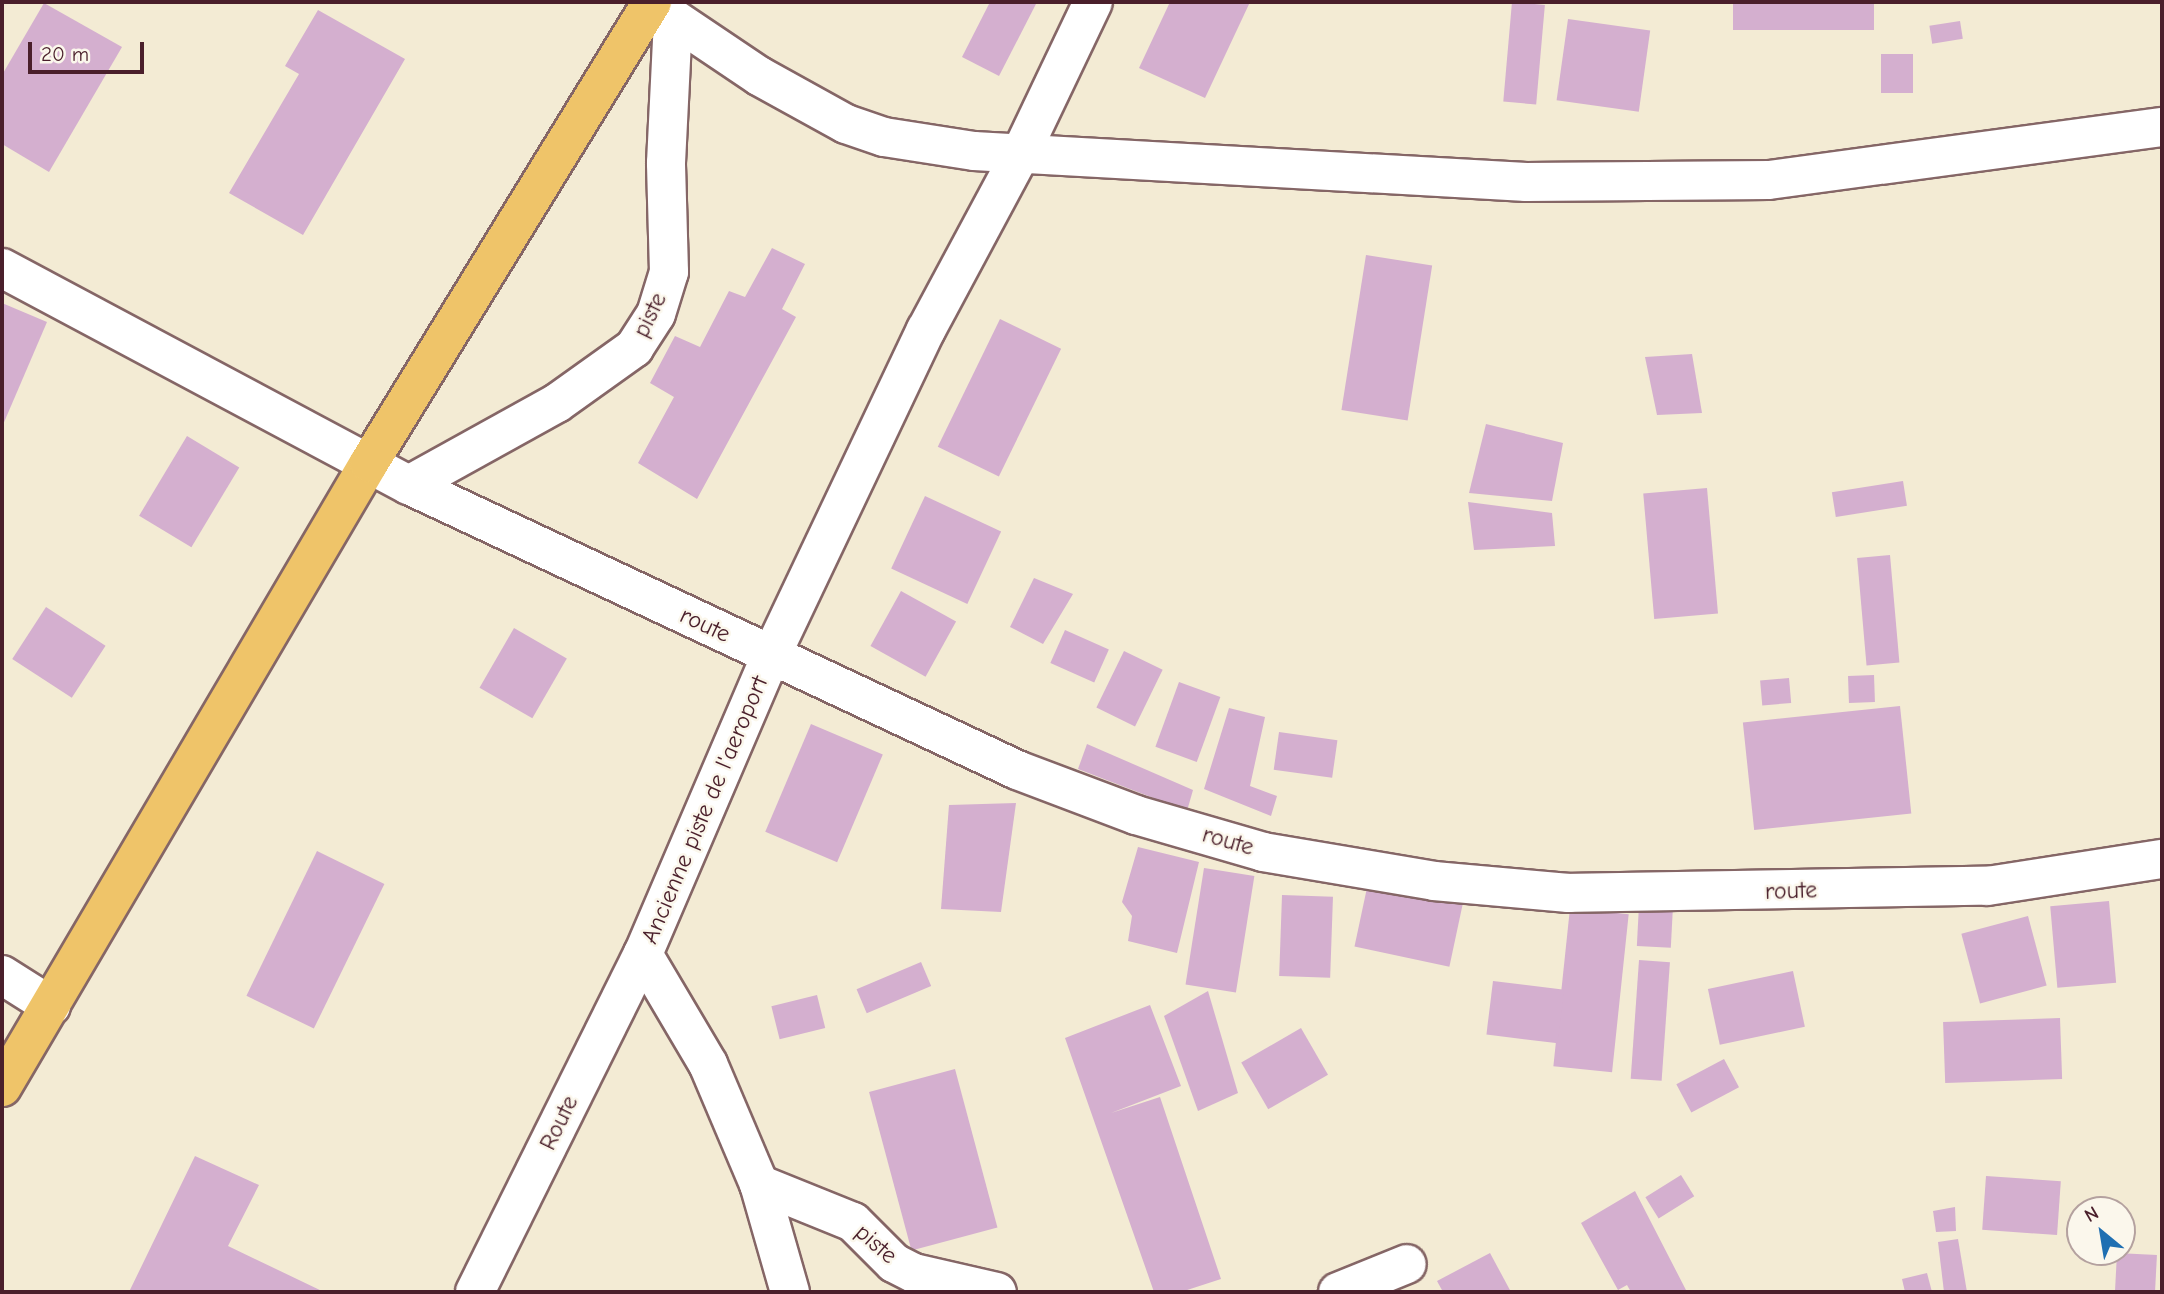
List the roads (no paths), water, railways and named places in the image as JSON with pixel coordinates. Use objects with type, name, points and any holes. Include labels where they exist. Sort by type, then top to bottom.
[{"type":"highway","points":[[2,1087],[369,463],[656,6]]},
{"type":"street","name":"Ancienne piste de l'aeroport","points":[[790,1292],[759,1184],[708,1065],[643,954],[771,656],[926,330],[1021,153],[1093,2]]},
{"type":"street","points":[[656,6],[759,76],[846,124],[884,137],[1021,153],[1526,182],[1769,180],[2162,127]]},
{"type":"street","name":"piste","points":[[409,485],[557,403],[634,348],[656,314],[669,272],[666,163],[656,6]]},
{"type":"street","name":"route","points":[[2,268],[409,485],[1017,770],[1136,815],[1263,852],[1357,870],[1568,893],[1705,893],[1987,886],[2162,859]]},
{"type":"street","name":"Route","points":[[475,1292],[643,954]]},
{"type":"street","points":[[2,975],[51,1006]]},
{"type":"street","name":"piste","points":[[759,1184],[853,1222],[894,1263],[914,1273],[997,1292]]},
{"type":"street","points":[[1338,1292],[1407,1264]]}]
